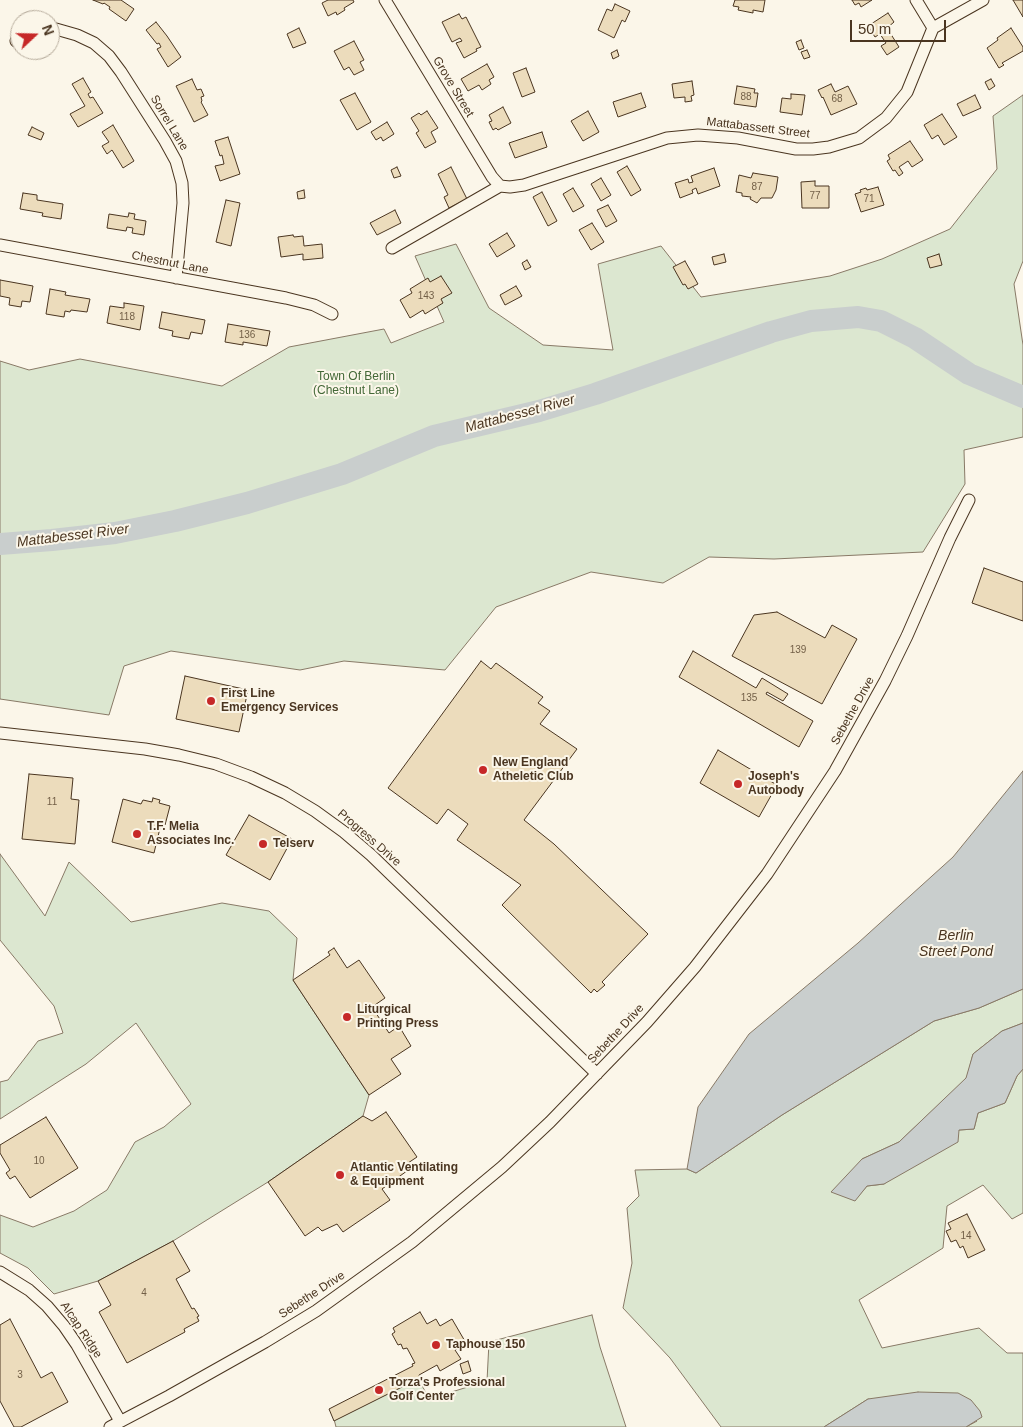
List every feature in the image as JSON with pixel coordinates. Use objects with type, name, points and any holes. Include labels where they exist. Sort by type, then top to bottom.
[{"type":"street","name":"Grove Street","points":[[385,0],[492,177],[500,186]]},
{"type":"street","points":[[916,0],[933,28],[983,0]]},
{"type":"street","name":"Mattabassett Street","points":[[392,248],[500,186],[510,187],[524,184],[667,138],[698,135],[738,138],[796,149],[813,149],[845,143],[859,138],[873,129],[897,106],[907,92],[933,28]]},
{"type":"street","name":"Sorrel Lane","points":[[60,30],[94,43],[109,56],[165,141],[176,162],[182,183],[183,203],[176,278]]},
{"type":"street","name":"Chestnut Lane","points":[[0,244],[286,298],[314,305],[332,314]]},
{"type":"street","name":"Sebethe Drive","points":[[110,1427],[265,1342],[365,1277],[412,1242],[502,1167],[597,1074],[695,967],[767,874],[804,820],[835,771],[885,681],[969,500]]},
{"type":"street","name":"Progress Drive","points":[[0,734],[145,749],[179,755],[216,764],[251,777],[284,793],[315,811],[371,855],[597,1074]]},
{"type":"street","name":"Alcap Ridge","points":[[0,1272],[29,1290],[48,1306],[77,1345],[120,1421]]},
{"type":"green space","name":"Town Of Berlin (Chestnut Lane)","points":[[1023,95],[1023,261],[1014,284],[1023,345],[1023,437],[964,450],[965,484],[923,552],[774,559],[709,557],[663,583],[591,572],[496,607],[445,670],[344,661],[300,670],[171,651],[124,666],[109,715],[0,699],[0,361],[29,370],[80,359],[222,386],[289,347],[384,329],[391,343],[444,322],[415,256],[456,244],[489,308],[543,345],[613,350],[598,264],[661,246],[701,297],[830,276],[882,259],[950,229],[997,169],[993,116]]},
{"type":"green space","points":[[0,854],[45,916],[69,862],[131,922],[222,903],[269,911],[297,938],[293,980],[369,1095],[363,1116],[268,1182],[173,1241],[98,1281],[54,1294],[28,1268],[0,1253],[0,1215],[33,1227],[74,1211],[107,1190],[135,1142],[164,1127],[191,1104],[136,1023],[86,1064],[0,1119],[0,1082],[8,1080],[38,1041],[63,1033],[54,1006],[0,940]]},
{"type":"green space","points":[[1023,989],[1023,1023],[1002,1031],[973,1054],[967,1078],[899,1142],[862,1159],[855,1200],[867,1186],[884,1184],[959,1130],[974,1129],[978,1113],[1005,1103],[1017,1076],[1023,1069],[1023,1213],[1012,1219],[983,1185],[947,1206],[943,1248],[859,1300],[882,1348],[979,1328],[1007,1353],[1023,1353],[1023,1427],[966,1427],[977,1421],[868,1399],[824,1427],[721,1427],[670,1358],[623,1308],[632,1263],[627,1208],[639,1196],[635,1170],[687,1169],[696,1173],[782,1115],[934,1021],[979,1008]]},
{"type":"green space","points":[[592,1315],[600,1347],[626,1427],[336,1427],[332,1411],[413,1368],[429,1399],[487,1381],[489,1342]]},
{"type":"water","name":"Berlin Street Pond","points":[[1023,771],[1023,989],[979,1008],[934,1021],[782,1115],[696,1173],[687,1169],[698,1107],[749,1034],[858,943],[953,857]]},
{"type":"water","points":[[1023,1023],[1023,1069],[1017,1076],[1005,1103],[978,1113],[974,1129],[959,1130],[958,1142],[884,1184],[867,1186],[855,1201],[831,1192],[862,1159],[899,1142],[966,1078],[973,1054],[1002,1031]]},
{"type":"water","points":[[918,1392],[958,1393],[971,1400],[980,1411],[982,1417],[966,1427],[824,1427],[868,1399]]},
{"type":"building","points":[[93,0],[121,0],[134,9],[126,21],[104,3]]},
{"type":"building","points":[[328,0],[353,0],[354,2],[337,15],[336,12],[328,16],[322,3]]},
{"type":"building","points":[[735,0],[765,0],[763,12],[753,10],[753,13],[738,10],[739,7],[733,6]]},
{"type":"building","points":[[852,0],[872,0],[861,7],[859,3],[855,5]]},
{"type":"building","points":[[1013,0],[1023,0],[1023,17]]},
{"type":"building","points":[[615,4],[630,11],[625,22],[622,20],[614,38],[598,30],[607,9],[612,11]]},
{"type":"building","points":[[888,13],[894,22],[887,28],[899,47],[887,55],[881,46],[886,43],[880,34],[875,37],[868,26]]},
{"type":"building","points":[[459,14],[462,19],[466,17],[481,47],[464,58],[456,43],[462,41],[460,38],[452,42],[442,22]]},
{"type":"building","points":[[156,22],[181,57],[168,67],[157,49],[161,47],[159,43],[157,44],[146,30]]},
{"type":"building","points":[[299,28],[306,43],[293,48],[287,34]]},
{"type":"building","points":[[1011,28],[1023,47],[1023,51],[1002,63],[1004,65],[999,68],[987,48]]},
{"type":"building","points":[[801,40],[804,48],[799,50],[796,42]]},
{"type":"building","points":[[354,41],[364,60],[360,62],[364,70],[354,75],[349,67],[344,70],[334,51]]},
{"type":"building","points":[[617,50],[619,56],[613,59],[611,53]]},
{"type":"building","points":[[807,50],[810,57],[804,59],[801,52]]},
{"type":"building","points":[[487,64],[494,77],[489,80],[491,84],[482,90],[479,85],[468,91],[461,79]]},
{"type":"building","points":[[526,68],[535,92],[522,97],[513,73]]},
{"type":"building","points":[[83,78],[91,92],[88,94],[90,98],[93,97],[103,113],[78,127],[70,114],[85,106],[72,84]]},
{"type":"building","points":[[192,79],[197,90],[201,89],[204,96],[201,97],[201,102],[208,115],[194,122],[176,86]]},
{"type":"building","points":[[991,79],[995,86],[989,90],[985,82]]},
{"type":"building","points":[[692,81],[694,95],[691,96],[692,101],[685,102],[685,97],[674,98],[672,84]]},
{"type":"building","points":[[831,84],[835,92],[848,86],[857,104],[831,115],[818,90]]},
{"type":"building","points":[[737,86],[755,89],[754,93],[758,93],[756,107],[734,104]]},
{"type":"building","points":[[355,93],[371,122],[357,130],[340,100]]},
{"type":"building","points":[[641,93],[646,107],[618,117],[613,102]]},
{"type":"building","points":[[791,94],[805,95],[802,115],[780,112],[782,98],[791,99]]},
{"type":"building","points":[[975,95],[981,108],[963,116],[957,104]]},
{"type":"building","points":[[503,107],[511,123],[498,130],[496,128],[493,130],[489,122],[492,121],[489,115]]},
{"type":"building","points":[[427,111],[438,128],[431,132],[436,142],[425,148],[416,133],[419,131],[411,118]]},
{"type":"building","points":[[588,111],[599,132],[583,141],[571,121]]},
{"type":"building","points":[[942,114],[957,137],[944,145],[938,135],[932,139],[924,125]]},
{"type":"building","points":[[387,122],[394,134],[383,141],[381,137],[376,140],[371,132]]},
{"type":"building","points":[[113,125],[134,161],[123,168],[112,150],[107,154],[102,146],[109,142],[102,132]]},
{"type":"building","points":[[32,127],[44,133],[41,140],[28,135]]},
{"type":"building","points":[[542,132],[547,147],[515,158],[509,143]]},
{"type":"building","points":[[228,137],[240,174],[220,181],[215,166],[224,164],[215,141]]},
{"type":"building","points":[[910,141],[923,160],[912,167],[908,161],[899,167],[903,173],[899,176],[895,170],[893,171],[887,161],[890,159],[888,155]]},
{"type":"building","points":[[627,166],[641,190],[631,196],[617,172]]},
{"type":"building","points":[[397,167],[401,176],[394,178],[391,170]]},
{"type":"building","points":[[451,167],[467,199],[449,208],[444,197],[448,195],[438,174]]},
{"type":"building","points":[[714,168],[720,186],[698,194],[696,188],[692,190],[693,193],[680,198],[675,183],[688,179],[689,183],[693,182],[691,176]]},
{"type":"building","points":[[753,173],[778,177],[776,190],[772,198],[761,198],[757,203],[750,199],[751,197],[742,196],[742,193],[736,192],[739,175],[751,178]]},
{"type":"building","points":[[601,178],[611,195],[601,201],[591,184]]},
{"type":"building","points":[[815,181],[815,186],[829,186],[829,208],[802,208],[801,182]]},
{"type":"building","points":[[878,187],[884,205],[861,212],[855,194],[866,188],[867,190]]},
{"type":"building","points":[[573,188],[584,206],[573,212],[563,194]]},
{"type":"building","points":[[304,190],[305,198],[298,199],[297,192]]},
{"type":"building","points":[[542,192],[557,221],[548,226],[533,197]]},
{"type":"building","points":[[23,193],[37,195],[37,200],[63,204],[61,219],[42,216],[43,213],[20,209]]},
{"type":"building","points":[[226,200],[240,203],[231,246],[216,242]]},
{"type":"building","points":[[608,205],[617,221],[606,227],[597,210]]},
{"type":"building","points":[[395,210],[401,223],[377,235],[370,223]]},
{"type":"building","points":[[129,213],[135,214],[134,219],[146,221],[144,235],[132,233],[133,228],[127,227],[126,231],[107,228],[109,214],[128,217]]},
{"type":"building","points":[[592,223],[604,242],[591,250],[579,230]]},
{"type":"building","points":[[507,233],[515,246],[497,257],[489,244]]},
{"type":"building","points":[[293,235],[294,237],[303,236],[304,246],[322,244],[323,258],[303,260],[303,254],[281,257],[278,237]]},
{"type":"building","points":[[724,254],[726,262],[714,265],[712,257]]},
{"type":"building","points":[[939,254],[942,265],[930,268],[927,258]]},
{"type":"building","points":[[527,260],[531,267],[525,270],[522,263]]},
{"type":"building","points":[[685,261],[698,284],[688,289],[685,284],[683,285],[673,267]]},
{"type":"building","points":[[441,276],[452,293],[441,299],[443,303],[425,314],[423,310],[410,318],[400,300],[412,293],[410,289],[428,278],[430,282]]},
{"type":"building","points":[[0,280],[33,286],[30,302],[22,301],[21,307],[9,305],[10,298],[0,296]]},
{"type":"building","points":[[516,286],[522,296],[505,305],[500,295]]},
{"type":"building","points":[[50,289],[66,292],[65,295],[90,299],[87,312],[65,311],[64,317],[46,314]]},
{"type":"building","points":[[124,303],[144,306],[140,330],[107,323],[110,306],[124,308]]},
{"type":"building","points":[[162,312],[205,320],[202,334],[191,332],[189,339],[172,336],[173,331],[159,328]]},
{"type":"building","points":[[228,324],[270,331],[267,346],[243,342],[243,345],[225,342]]},
{"type":"building","points":[[984,568],[1023,582],[1023,621],[972,603]]},
{"type":"building","points":[[777,612],[825,638],[832,625],[857,639],[822,704],[732,656],[754,615]]},
{"type":"building","points":[[693,651],[756,688],[762,678],[788,694],[783,701],[767,692],[766,694],[813,721],[799,747],[679,677]]},
{"type":"building","points":[[481,661],[491,669],[496,663],[543,697],[538,703],[550,711],[540,724],[577,749],[524,820],[554,844],[648,934],[602,982],[605,985],[597,992],[594,989],[591,993],[502,905],[521,885],[457,840],[468,824],[448,809],[437,824],[388,788]]},
{"type":"building","points":[[185,676],[248,690],[239,732],[176,719]]},
{"type":"building","name":"Joseph's Autobody","points":[[718,750],[777,785],[759,817],[700,783]]},
{"type":"building","points":[[29,774],[73,778],[71,799],[79,800],[75,844],[22,839]]},
{"type":"building","name":"T.F. Melia Associates Inc.","points":[[153,798],[160,800],[159,803],[170,806],[165,825],[161,824],[154,853],[112,842],[123,799],[141,804],[143,800],[152,802]]},
{"type":"building","points":[[249,815],[292,839],[270,880],[226,855]]},
{"type":"building","name":"Liturgical Printing Press","points":[[334,948],[347,968],[359,960],[385,998],[372,1007],[389,1033],[399,1026],[411,1046],[391,1059],[401,1074],[369,1095],[293,980],[330,955],[328,952]]},
{"type":"building","name":"Atlantic Ventilating & Equipment","points":[[386,1112],[417,1157],[408,1163],[411,1168],[382,1189],[390,1200],[343,1232],[337,1224],[322,1231],[318,1227],[305,1236],[268,1182],[363,1116],[372,1121]]},
{"type":"building","points":[[46,1117],[78,1168],[30,1198],[15,1176],[10,1179],[6,1173],[10,1170],[0,1153],[0,1145]]},
{"type":"building","points":[[967,1214],[985,1250],[968,1258],[963,1246],[960,1248],[956,1240],[951,1242],[946,1231],[951,1229],[948,1223]]},
{"type":"building","points":[[173,1241],[190,1271],[176,1279],[192,1309],[194,1308],[199,1316],[197,1317],[199,1321],[184,1329],[185,1332],[127,1363],[99,1312],[111,1305],[98,1281]]},
{"type":"building","points":[[420,1312],[427,1324],[436,1319],[440,1326],[452,1319],[466,1343],[455,1350],[461,1359],[440,1371],[437,1365],[419,1375],[420,1378],[334,1421],[329,1409],[413,1366],[412,1364],[415,1363],[407,1348],[403,1349],[401,1344],[398,1345],[392,1334],[395,1332],[393,1328]]},
{"type":"building","points":[[10,1319],[41,1378],[52,1372],[68,1402],[21,1427],[14,1427],[0,1401],[0,1325]]},
{"type":"building","points":[[468,1361],[471,1371],[463,1374],[460,1364]]},
{"type":"waterway","name":"Mattabesset River","points":[[0,544],[115,533],[175,521],[247,503],[342,474],[434,436],[539,411],[595,394],[771,332],[811,321],[858,317],[881,321],[915,338],[969,374],[1023,397]]},
{"type":"place","name":"First Line Emergency Services","points":[[211,701]]},
{"type":"place","name":"New England Atheletic Club","points":[[483,770]]},
{"type":"place","name":"Joseph's Autobody","points":[[738,784]]},
{"type":"place","name":"T.F. Melia Associates Inc.","points":[[137,834]]},
{"type":"place","name":"Telserv","points":[[263,844]]},
{"type":"place","name":"Liturgical Printing Press","points":[[347,1017]]},
{"type":"place","name":"Atlantic Ventilating & Equipment","points":[[340,1175]]},
{"type":"place","name":"Taphouse 150","points":[[436,1345]]},
{"type":"place","name":"Torza's Professional Golf Center","points":[[379,1390]]}]
